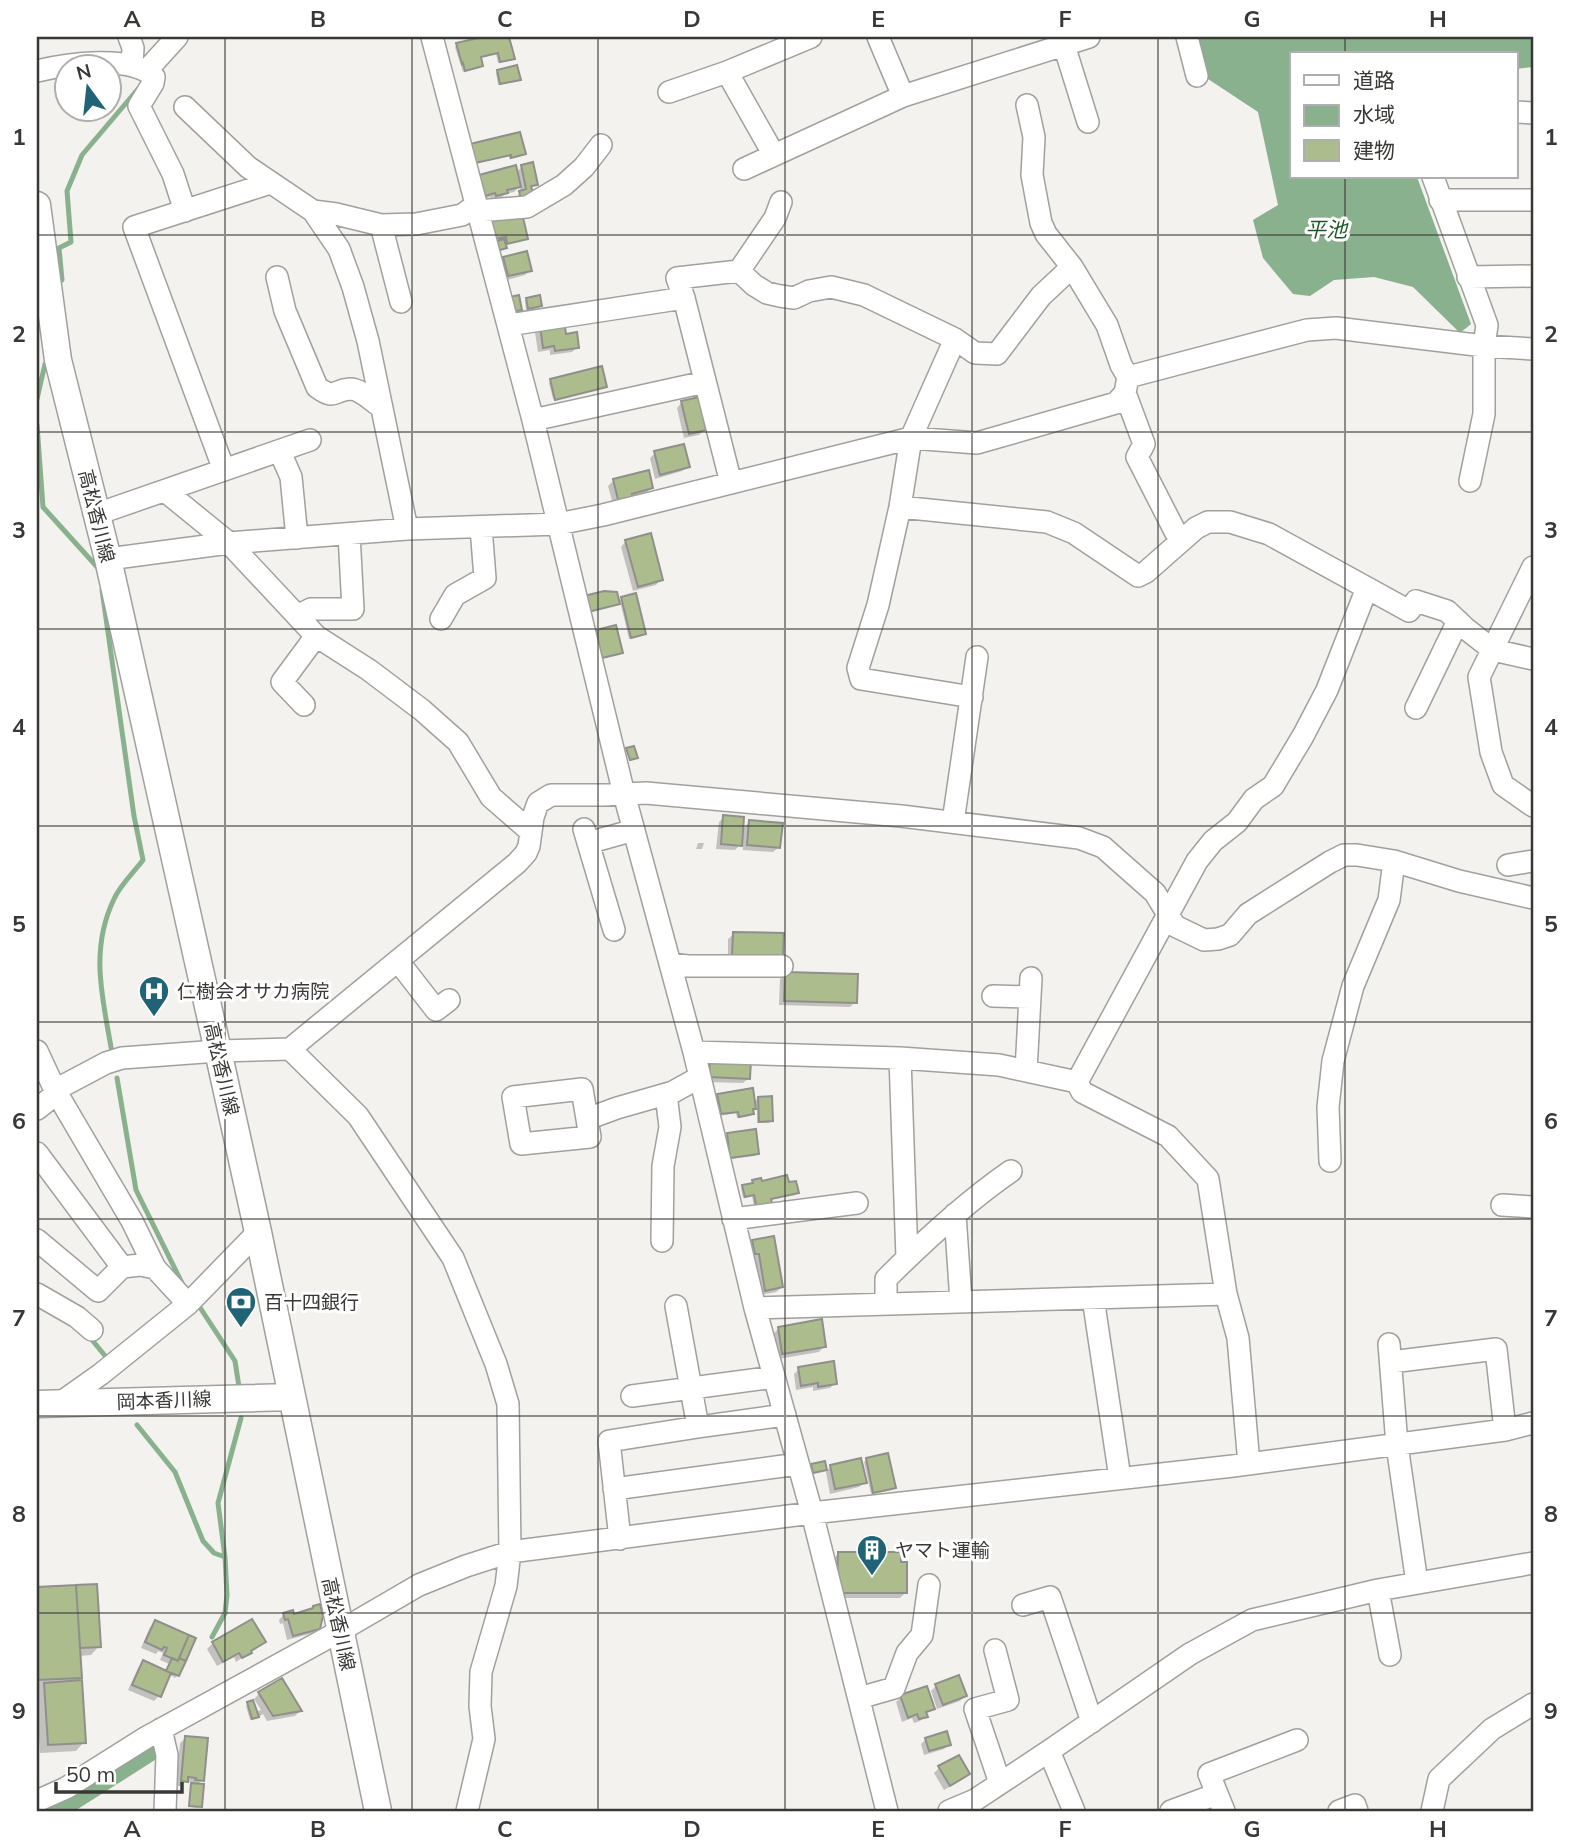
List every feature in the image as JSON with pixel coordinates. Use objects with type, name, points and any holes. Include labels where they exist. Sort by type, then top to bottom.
[{"type":"main road","name":"高松香川線","points":[[37,205],[58,360],[108,559],[258,1232],[378,1811]]},
{"type":"main road","name":"岡本香川線","points":[[48,1404],[292,1397]]},
{"type":"street","points":[[129,37],[153,83],[139,106],[173,174],[184,211]]},
{"type":"street","points":[[145,71],[177,37]]},
{"type":"street","points":[[432,37],[533,420],[624,794],[694,1052],[755,1308],[812,1513],[887,1811]]},
{"type":"street","points":[[669,92],[727,72],[788,41],[811,37]]},
{"type":"street","points":[[878,37],[903,96]]},
{"type":"street","points":[[744,169],[903,96],[1089,37]]},
{"type":"street","points":[[1186,37],[1197,76]]},
{"type":"street","points":[[1064,45],[1088,122]]},
{"type":"street","points":[[37,71],[80,62],[145,71]]},
{"type":"street","points":[[727,72],[774,155]]},
{"type":"street","points":[[1027,105],[1034,137],[1032,175],[1041,223],[1046,234],[1072,267],[1107,325],[1144,444],[1137,457],[1180,541]]},
{"type":"street","points":[[185,107],[247,167],[313,211],[339,249],[368,341],[407,529]]},
{"type":"street","points":[[313,211],[381,225],[416,224],[462,215],[477,208],[527,207],[564,185],[584,167],[601,145]]},
{"type":"street","points":[[1433,178],[1487,325],[1484,346],[1484,414],[1470,481]]},
{"type":"street","points":[[224,470],[134,228],[270,183]]},
{"type":"street","points":[[1440,200],[1533,200]]},
{"type":"street","points":[[731,483],[677,278],[739,271],[775,218],[781,202]]},
{"type":"street","points":[[381,225],[401,302]]},
{"type":"street","points":[[739,271],[767,293],[780,296],[794,298],[809,291],[831,287],[864,295],[955,339],[975,353],[996,354],[1041,296],[1072,267]]},
{"type":"street","points":[[1468,277],[1533,276]]},
{"type":"street","points":[[277,277],[285,311],[317,387],[326,394],[335,395],[350,389],[360,392],[381,407]]},
{"type":"street","points":[[508,325],[684,298]]},
{"type":"street","points":[[108,559],[229,544],[407,529],[558,524],[911,438],[977,443],[1116,403],[1127,385],[1307,330],[1336,328],[1484,346],[1533,349]]},
{"type":"street","points":[[955,339],[911,438],[900,507],[877,605],[858,668],[861,679],[972,697]]},
{"type":"street","points":[[533,420],[705,382]]},
{"type":"street","points":[[97,514],[310,440]]},
{"type":"street","points":[[280,452],[290,477],[297,538]]},
{"type":"street","points":[[165,491],[229,544],[316,636],[412,702],[458,742],[491,797],[530,831]]},
{"type":"street","points":[[900,507],[1047,522],[1074,533],[1138,576],[1196,528],[1208,522],[1230,522],[1269,534],[1409,611],[1416,601],[1447,611],[1493,650],[1533,660]]},
{"type":"street","points":[[441,619],[455,595],[485,578],[481,527]]},
{"type":"street","points":[[297,616],[311,609],[353,609],[349,534]]},
{"type":"street","points":[[1531,576],[1479,677],[1491,752],[1503,785],[1533,806]]},
{"type":"street","points":[[1077,1082],[1196,860],[1213,841],[1237,822],[1254,799],[1273,786],[1303,736],[1327,690],[1367,588]]},
{"type":"street","points":[[1416,708],[1458,621]]},
{"type":"street","points":[[304,705],[282,682],[316,636]]},
{"type":"street","points":[[953,822],[977,657]]},
{"type":"street","points":[[55,1090],[106,1063],[122,1058],[290,1049],[517,863],[529,846],[538,803],[551,794],[646,793],[953,822],[1079,838],[1103,847],[1155,893],[1175,926],[1204,940],[1230,935],[1248,914],[1345,855],[1394,861],[1459,881],[1533,898]]},
{"type":"street","points":[[614,930],[586,836],[634,830]]},
{"type":"street","points":[[1330,1161],[1328,1107],[1333,1061],[1353,986],[1389,900],[1394,861]]},
{"type":"street","points":[[1508,865],[1533,861]]},
{"type":"street","points":[[398,961],[436,1010],[449,1000]]},
{"type":"street","points":[[670,964],[782,966]]},
{"type":"street","points":[[993,996],[1031,987],[1026,1071]]},
{"type":"street","points":[[290,1049],[358,1116],[453,1258],[496,1364],[508,1404],[510,1552],[506,1586],[481,1672],[480,1706],[484,1739],[467,1811]]},
{"type":"street","points":[[37,1051],[55,1090],[132,1221],[155,1268],[188,1304]]},
{"type":"street","points":[[694,1052],[900,1058],[999,1065],[1077,1082]]},
{"type":"street","points":[[900,1058],[907,1258]]},
{"type":"street","points":[[587,1119],[673,1092],[700,1077]]},
{"type":"street","points":[[1077,1082],[1082,1092],[1168,1136],[1208,1179],[1226,1294],[1238,1338],[1249,1464]]},
{"type":"street","points":[[37,1109],[56,1094],[55,1090]]},
{"type":"street","points":[[662,1241],[663,1166],[670,1127],[666,1094]]},
{"type":"street","points":[[37,1153],[122,1267]]},
{"type":"street","points":[[886,1304],[886,1279],[955,1214],[1012,1171]]},
{"type":"street","points":[[733,1219],[858,1203]]},
{"type":"street","points":[[1502,1205],[1533,1207]]},
{"type":"street","points":[[955,1214],[961,1302]]},
{"type":"street","points":[[48,1404],[101,1374],[188,1304],[258,1232]]},
{"type":"street","points":[[37,1240],[98,1291],[122,1267],[140,1265],[155,1268]]},
{"type":"street","points":[[37,1294],[77,1317],[92,1330]]},
{"type":"street","points":[[755,1308],[1226,1294]]},
{"type":"street","points":[[1093,1298],[1120,1478]]},
{"type":"street","points":[[676,1306],[698,1427]]},
{"type":"street","points":[[1417,1583],[1397,1445],[1390,1353],[1496,1349],[1505,1430]]},
{"type":"street","points":[[632,1396],[774,1377]]},
{"type":"street","points":[[620,1539],[609,1441],[785,1416]]},
{"type":"street","points":[[37,1801],[66,1788],[162,1729],[419,1585],[510,1552],[812,1513],[1249,1464],[1505,1430],[1533,1423]]},
{"type":"street","points":[[614,1489],[798,1464]]},
{"type":"street","points":[[949,1811],[975,1800],[1190,1654],[1252,1620],[1378,1590],[1533,1563]]},
{"type":"street","points":[[859,1698],[894,1688],[907,1653],[922,1635],[929,1585]]},
{"type":"street","points":[[1378,1590],[1390,1655]]},
{"type":"street","points":[[1023,1605],[1050,1597],[1092,1722]]},
{"type":"street","points":[[995,1650],[1008,1700],[975,1710],[1000,1783]]},
{"type":"street","points":[[1432,1811],[1439,1779],[1492,1729],[1533,1703]]},
{"type":"street","points":[[162,1729],[167,1755],[165,1811]]},
{"type":"street","points":[[1171,1811],[1220,1803],[1209,1774],[1297,1740]]},
{"type":"street","points":[[1049,1751],[1074,1811]]},
{"type":"street","points":[[1339,1811],[1355,1805],[1357,1811]]},
{"type":"water","name":"平池","points":[[1192,37],[1533,37],[1533,67],[1518,69],[1518,52],[1290,52],[1290,178],[1417,178],[1471,324],[1460,333],[1413,287],[1374,277],[1334,280],[1310,296],[1293,294],[1263,258],[1253,220],[1278,205],[1258,112],[1202,75]]},
{"type":"building","points":[[483,37],[509,37],[515,59],[500,62],[498,53],[481,57],[483,66],[465,71],[456,43]]},
{"type":"building","points":[[517,65],[521,80],[500,84],[497,70]]},
{"type":"building","points":[[520,132],[526,154],[475,163],[470,144]]},
{"type":"building","points":[[533,162],[538,185],[531,186],[534,196],[521,199],[519,191],[526,189],[521,165]]},
{"type":"building","points":[[516,165],[521,187],[496,196],[495,193],[485,196],[479,175]]},
{"type":"building","points":[[522,213],[528,239],[507,244],[506,237],[494,239],[490,221]]},
{"type":"building","points":[[504,239],[507,248],[496,251],[494,242]]},
{"type":"building","points":[[527,251],[532,271],[508,276],[503,257]]},
{"type":"building","points":[[519,295],[522,310],[513,312],[510,297]]},
{"type":"building","points":[[540,295],[542,306],[528,309],[526,298]]},
{"type":"building","points":[[540,326],[565,327],[566,334],[577,332],[579,348],[555,351],[554,346],[543,348]]},
{"type":"building","points":[[602,366],[607,387],[555,400],[550,379]]},
{"type":"building","points":[[699,397],[706,430],[689,434],[681,401]]},
{"type":"building","points":[[684,444],[690,467],[660,475],[654,451]]},
{"type":"building","points":[[649,470],[653,488],[632,494],[634,500],[619,504],[613,479]]},
{"type":"building","points":[[651,533],[663,580],[638,587],[625,540]]},
{"type":"building","points":[[604,591],[617,592],[620,604],[588,612],[584,596]]},
{"type":"building","points":[[636,593],[646,634],[631,638],[621,597]]},
{"type":"building","points":[[616,625],[623,653],[602,658],[596,630]]},
{"type":"building","points":[[634,746],[638,758],[630,760],[626,748]]},
{"type":"building","points":[[723,815],[744,817],[742,846],[721,844]]},
{"type":"building","points":[[749,820],[783,823],[780,848],[747,845]]},
{"type":"building","points":[[733,932],[784,933],[783,958],[732,957]]},
{"type":"building","points":[[785,972],[858,974],[857,1003],[784,1001]]},
{"type":"building","points":[[710,1058],[751,1060],[750,1079],[709,1077]]},
{"type":"building","points":[[753,1088],[756,1109],[753,1109],[754,1114],[739,1117],[738,1112],[721,1114],[717,1094]]},
{"type":"building","points":[[772,1096],[773,1121],[759,1122],[758,1097]]},
{"type":"building","points":[[756,1129],[759,1154],[730,1158],[727,1133]]},
{"type":"building","points":[[787,1175],[789,1182],[796,1181],[799,1193],[771,1199],[773,1207],[757,1211],[754,1195],[745,1197],[742,1185],[761,1178],[762,1181]]},
{"type":"building","points":[[774,1236],[783,1287],[765,1291],[759,1254],[755,1254],[752,1240]]},
{"type":"building","points":[[822,1319],[826,1347],[782,1354],[778,1327]]},
{"type":"building","points":[[834,1361],[837,1384],[801,1386],[798,1367]]},
{"type":"building","points":[[888,1453],[896,1488],[873,1493],[866,1458]]},
{"type":"building","points":[[861,1458],[867,1483],[835,1489],[830,1465]]},
{"type":"building","points":[[825,1461],[827,1470],[813,1473],[811,1464]]},
{"type":"building","name":"ヤマト運輸","points":[[838,1552],[901,1552],[901,1562],[907,1562],[907,1593],[837,1593]]},
{"type":"building","points":[[97,1584],[101,1647],[80,1648],[76,1585]]},
{"type":"building","points":[[76,1585],[82,1678],[37,1680],[37,1587]]},
{"type":"building","points":[[320,1604],[323,1616],[320,1629],[293,1636],[288,1619],[285,1620],[283,1613],[293,1610],[294,1614]]},
{"type":"building","points":[[252,1619],[266,1642],[242,1658],[239,1653],[223,1662],[212,1642]]},
{"type":"building","points":[[155,1620],[189,1635],[178,1661],[164,1655],[167,1648],[162,1650],[145,1642]]},
{"type":"building","points":[[189,1635],[196,1638],[186,1661],[179,1658]]},
{"type":"building","points":[[172,1658],[186,1661],[179,1676],[166,1671]]},
{"type":"building","points":[[143,1660],[171,1673],[161,1697],[132,1685]]},
{"type":"building","points":[[959,1675],[967,1696],[943,1705],[935,1684]]},
{"type":"building","points":[[282,1678],[302,1711],[273,1716],[258,1692]]},
{"type":"building","points":[[82,1680],[86,1743],[48,1745],[44,1683]]},
{"type":"building","points":[[927,1686],[935,1709],[926,1712],[928,1717],[919,1719],[917,1714],[908,1718],[900,1695]]},
{"type":"building","points":[[253,1700],[259,1717],[252,1719],[247,1702]]},
{"type":"building","points":[[947,1731],[951,1745],[929,1751],[925,1738]]},
{"type":"building","points":[[185,1736],[208,1738],[204,1781],[188,1777],[188,1782],[181,1781]]},
{"type":"building","points":[[959,1755],[970,1774],[950,1786],[938,1766]]},
{"type":"building","points":[[191,1783],[204,1784],[202,1807],[189,1806]]},
{"type":"waterway","points":[[56,283],[62,280],[59,248],[71,242],[67,191],[82,155],[138,89]]},
{"type":"waterway","points":[[37,399],[45,364]]},
{"type":"waterway","points":[[37,425],[43,507],[99,569]]},
{"type":"waterway","points":[[102,590],[134,816],[143,860],[117,894],[106,918],[102,937],[100,975],[112,1053]]},
{"type":"waterway","points":[[117,1078],[136,1190],[183,1285]]},
{"type":"waterway","points":[[199,1306],[235,1361],[239,1387]]},
{"type":"waterway","points":[[88,1335],[106,1357]]},
{"type":"waterway","points":[[212,1637],[225,1613],[227,1595],[218,1503],[241,1418]]},
{"type":"waterway","points":[[137,1425],[175,1472],[203,1541],[214,1553],[225,1557]]},
{"type":"waterway","points":[[58,1811],[154,1750]]},
{"type":"place","name":"仁樹会オサカ病院","points":[[154,1018]]},
{"type":"place","name":"百十四銀行","points":[[241,1329]]},
{"type":"place","name":"ヤマト運輸","points":[[872,1577]]}]
